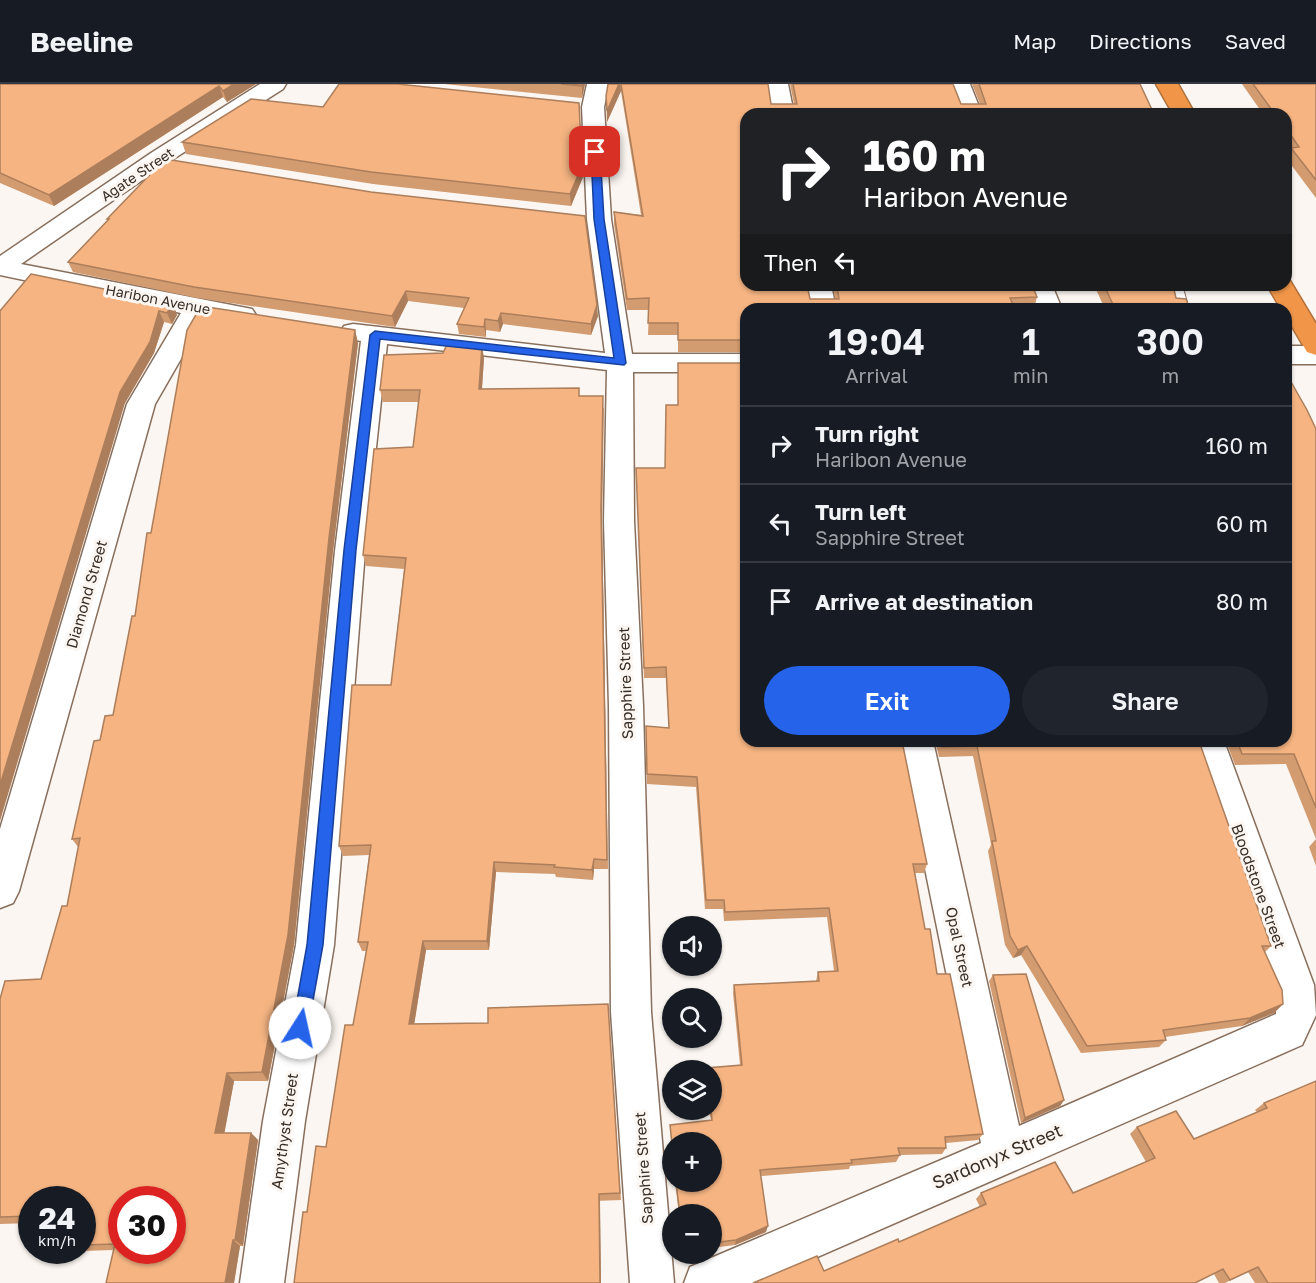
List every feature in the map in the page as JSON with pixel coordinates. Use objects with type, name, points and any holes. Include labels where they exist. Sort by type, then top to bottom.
[{"type":"highway","points":[[1167,84],[1181,108]]},
{"type":"highway","points":[[1286,291],[1309,321],[1316,346]]},
{"type":"street","name":"Agate Street","points":[[0,267],[159,158],[275,84]]},
{"type":"street","points":[[777,84],[782,108]]},
{"type":"street","points":[[959,84],[969,108]]},
{"type":"street","name":"Sapphire Street","points":[[587,98],[587,218],[620,363],[619,521],[626,718],[631,1012],[652,1283]]},
{"type":"street","points":[[159,158],[195,164]]},
{"type":"street","name":"Haribon Avenue","points":[[0,267],[197,308],[268,318]]},
{"type":"street","name":"Diamond Street","points":[[0,891],[141,404],[197,308]]},
{"type":"street","points":[[328,328],[620,363],[740,363]]},
{"type":"street","name":"Amythyst Street","points":[[262,1283],[284,1121],[315,945],[350,550],[375,335]]},
{"type":"street","points":[[1292,355],[1316,354]]},
{"type":"street","points":[[1292,368],[1316,368]]},
{"type":"street","name":"Opal Street","points":[[917,747],[1004,1153]]},
{"type":"street","name":"Bloodstone Street","points":[[1209,747],[1295,985],[1296,1019],[1288,1031]]},
{"type":"street","name":"Sardonyx Street","points":[[706,1283],[1288,1031]]},
{"type":"building","points":[[0,84],[234,84],[223,91],[219,86],[49,195],[0,173]]},
{"type":"building","points":[[339,84],[398,84],[579,103],[582,166],[570,194],[371,172],[182,142],[251,99],[323,107]]},
{"type":"building","points":[[608,84],[619,84],[607,111],[606,96]]},
{"type":"building","points":[[621,84],[768,84],[771,104],[797,104],[793,84],[953,84],[961,104],[986,104],[979,84],[1140,84],[1151,108],[740,108],[740,291],[808,291],[810,299],[839,299],[838,291],[1034,291],[1037,297],[1010,298],[1012,303],[740,303],[740,340],[678,340],[678,323],[648,323],[649,298],[627,299],[614,212],[643,216]]},
{"type":"building","points":[[1253,84],[1316,84],[1316,180],[1292,149],[1299,147],[1292,137],[1292,108],[1271,108]]},
{"type":"building","points":[[165,159],[371,192],[585,216],[597,305],[591,324],[501,313],[498,321],[485,319],[484,327],[457,324],[469,298],[406,291],[392,316],[194,287],[68,262]]},
{"type":"building","points":[[31,274],[173,303],[167,313],[159,311],[150,342],[120,392],[0,785],[0,311]]},
{"type":"building","points":[[1107,291],[1174,291],[1176,298],[1186,299],[1188,303],[1112,303]]},
{"type":"building","points":[[201,306],[355,330],[329,538],[288,935],[262,1072],[227,1073],[215,1133],[251,1133],[235,1240],[233,1240],[225,1283],[106,1283],[110,1264],[186,1264],[186,1186],[108,1186],[108,1244],[96,1245],[96,1186],[18,1186],[18,1216],[0,1217],[0,999],[5,981],[41,979],[62,906],[67,906],[80,838],[72,839],[94,741],[100,740],[105,716],[113,715],[132,616],[135,616],[147,533],[151,533],[187,330]]},
{"type":"building","points":[[448,342],[482,346],[479,389],[579,388],[579,396],[603,396],[601,509],[607,860],[594,859],[592,870],[554,867],[555,865],[494,862],[487,941],[423,941],[409,1024],[488,1023],[488,1008],[608,1004],[620,1193],[599,1194],[600,1283],[294,1283],[303,1212],[307,1212],[316,1146],[326,1147],[345,1025],[353,1025],[368,942],[358,942],[371,845],[339,846],[352,685],[391,685],[406,558],[363,555],[374,449],[413,447],[420,390],[380,390],[384,355],[443,353]]},
{"type":"building","points":[[678,363],[740,363],[740,747],[903,747],[927,864],[913,864],[925,929],[930,929],[937,974],[950,974],[983,1134],[945,1137],[946,1148],[898,1148],[900,1155],[851,1160],[852,1163],[760,1170],[768,1226],[736,1240],[722,1242],[722,1204],[679,1204],[677,1192],[722,1192],[722,1132],[671,1132],[670,1125],[722,1120],[722,1067],[742,1065],[734,985],[819,981],[818,972],[838,971],[829,908],[725,912],[724,900],[706,900],[697,777],[647,774],[646,726],[669,728],[666,667],[644,668],[636,468],[665,468],[666,405],[678,405]]},
{"type":"building","points":[[1292,384],[1316,429],[1316,808],[1294,754],[1242,754],[1239,747],[1292,747]]},
{"type":"building","points":[[977,747],[1201,747],[1271,946],[1262,946],[1282,990],[1283,1004],[1250,1018],[1163,1030],[1166,1040],[1087,1046],[1027,946],[1018,950],[1010,936],[992,841],[996,841]]},
{"type":"building","points":[[1026,974],[1064,1100],[1025,1118],[993,975]]},
{"type":"building","points":[[1316,1081],[1316,1283],[1268,1283],[1258,1267],[1230,1280],[1223,1269],[1195,1283],[753,1283],[817,1256],[824,1271],[898,1239],[899,1242],[986,1204],[981,1193],[1055,1162],[1073,1193],[1155,1158],[1137,1127],[1176,1111],[1194,1139],[1267,1108],[1264,1103]]},
{"type":"route","points":[[300,1028],[315,945],[350,550],[375,335],[620,363],[599,219],[595,152]]}]
